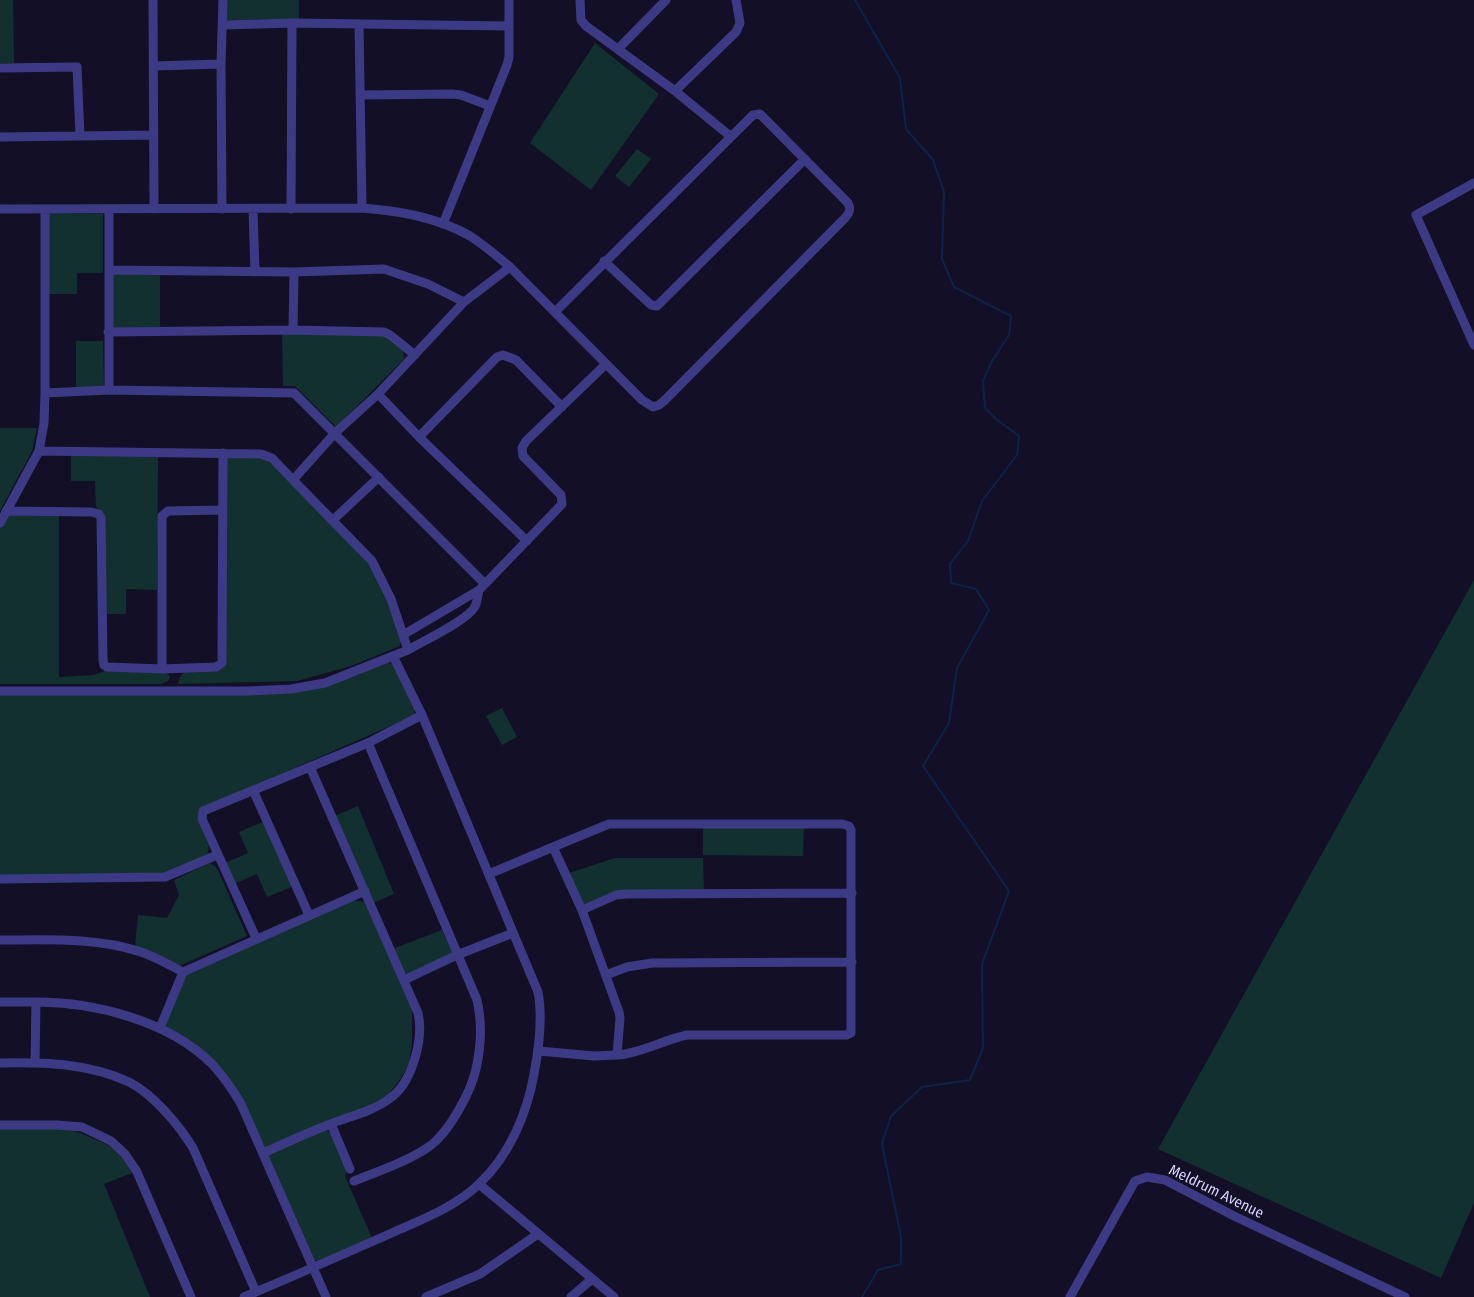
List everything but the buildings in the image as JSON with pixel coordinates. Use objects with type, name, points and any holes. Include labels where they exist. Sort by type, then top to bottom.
[{"type":"street","points":[[153,0],[154,209]]},
{"type":"street","points":[[222,208],[221,64],[223,0]]},
{"type":"street","points":[[442,224],[507,65],[509,57],[509,0]]},
{"type":"street","points":[[580,0],[580,18],[582,22],[675,91],[730,136]]},
{"type":"street","points":[[618,49],[666,0]]},
{"type":"street","points":[[675,91],[736,32],[740,23],[736,0]]},
{"type":"street","points":[[222,25],[292,23],[508,26]]},
{"type":"street","points":[[291,209],[292,23]]},
{"type":"street","points":[[359,24],[362,95],[362,208]]},
{"type":"street","points":[[154,66],[221,64]]},
{"type":"street","points":[[0,68],[77,67],[80,136]]},
{"type":"street","points":[[362,95],[452,94],[461,95],[490,106]]},
{"type":"street","points":[[0,208],[362,208],[411,213],[469,235],[510,267],[606,364],[647,404],[653,407],[659,405],[846,218],[850,212],[848,203],[760,114],[751,116],[555,312]]},
{"type":"street","points":[[0,137],[154,135]]},
{"type":"street","points":[[604,262],[651,305],[657,306],[805,159]]},
{"type":"street","points":[[1474,183],[1416,214],[1474,345]]},
{"type":"street","points":[[0,522],[39,451],[44,423],[45,209]]},
{"type":"street","points":[[109,209],[109,390]]},
{"type":"street","points":[[253,209],[255,272]]},
{"type":"street","points":[[293,480],[335,433],[378,394],[464,302],[510,267]]},
{"type":"street","points":[[109,270],[294,272],[384,268],[428,284],[464,302]]},
{"type":"street","points":[[293,330],[294,272]]},
{"type":"street","points":[[108,332],[293,330],[387,333],[415,355]]},
{"type":"street","points":[[419,437],[497,356],[503,355],[516,360],[562,407]]},
{"type":"street","points":[[403,635],[482,587],[560,506],[563,498],[524,456],[522,448],[526,441],[606,364]]},
{"type":"street","points":[[45,394],[109,390],[294,393],[379,477],[482,587]]},
{"type":"street","points":[[378,394],[419,437],[527,541]]},
{"type":"street","points":[[39,451],[261,454],[272,458],[372,560],[392,599],[408,650]]},
{"type":"street","points":[[6,510],[91,512],[99,514],[101,518],[104,665],[107,668],[162,669],[216,667],[222,662],[223,453]]},
{"type":"street","points":[[333,520],[379,477]]},
{"type":"street","points":[[162,669],[162,516],[168,512],[222,510]]},
{"type":"street","points":[[0,691],[248,691],[291,689],[325,683],[408,650],[448,628],[472,611],[476,606],[482,587]]},
{"type":"street","points":[[244,1297],[385,1236],[453,1204],[479,1184],[504,1156],[532,1089],[538,1051],[540,1002],[538,992],[422,715],[393,656]]},
{"type":"street","points":[[256,938],[217,855],[202,819],[203,812],[368,743],[422,715]]},
{"type":"street","points":[[354,1182],[409,1158],[430,1146],[450,1125],[469,1088],[476,1069],[480,1021],[477,1000],[368,743]]},
{"type":"street","points":[[263,1153],[390,1099],[406,1081],[420,1039],[418,1013],[310,767]]},
{"type":"street","points":[[253,790],[309,915]]},
{"type":"street","points":[[489,874],[608,824],[846,825],[852,833],[852,1032],[850,1034],[687,1035],[638,1052],[617,1055],[594,1056],[538,1051]]},
{"type":"street","points":[[553,847],[582,910],[620,1015],[617,1055]]},
{"type":"street","points":[[0,878],[165,877],[217,855]]},
{"type":"street","points":[[160,1028],[183,972],[365,891]]},
{"type":"street","points":[[582,910],[616,895],[626,894],[852,893]]},
{"type":"street","points":[[404,980],[457,955],[513,933]]},
{"type":"street","points":[[0,940],[60,940],[126,948],[154,957],[183,972]]},
{"type":"street","points":[[606,975],[627,967],[645,964],[852,962]]},
{"type":"street","points":[[0,1002],[64,1002],[87,1006],[160,1028],[193,1048],[220,1074],[241,1104],[326,1297]]},
{"type":"street","points":[[35,1062],[36,1002]]},
{"type":"street","points":[[0,1063],[35,1062],[62,1064],[97,1071],[130,1083],[166,1112],[193,1148],[256,1292]]},
{"type":"street","points":[[331,1124],[350,1169]]},
{"type":"street","points":[[0,1125],[82,1127],[111,1141],[125,1154],[137,1172],[191,1297]]},
{"type":"street","name":"Meldrum Avenue","points":[[1070,1297],[1135,1181],[1147,1177],[1165,1180],[1234,1216],[1405,1297]]},
{"type":"street","points":[[479,1184],[614,1297]]},
{"type":"street","points":[[426,1297],[480,1274],[538,1234]]},
{"type":"street","points":[[571,1297],[592,1279]]},
{"type":"green space","points":[[0,0],[13,0],[14,63],[0,63]]},
{"type":"green space","points":[[227,0],[299,0],[299,19],[227,20]]},
{"type":"green space","points":[[595,43],[659,94],[591,190],[530,143]]},
{"type":"green space","points":[[637,149],[651,159],[629,187],[615,176]]},
{"type":"green space","points":[[47,213],[103,214],[103,273],[77,273],[77,294],[47,294]]},
{"type":"green space","points":[[112,273],[160,273],[160,329],[110,329]]},
{"type":"green space","points":[[282,333],[386,335],[403,351],[404,359],[336,427],[295,386],[283,386]]},
{"type":"green space","points":[[76,341],[103,341],[104,388],[76,388]]},
{"type":"green space","points":[[0,428],[37,428],[32,451],[0,511]]},
{"type":"green space","points":[[71,454],[158,455],[157,590],[126,589],[126,614],[104,614],[103,516],[96,507],[95,481],[71,481]]},
{"type":"green space","points":[[224,455],[271,459],[371,561],[402,636],[400,646],[351,666],[297,681],[178,684],[180,677],[185,671],[220,667]]},
{"type":"green space","points":[[7,513],[59,513],[59,677],[94,675],[107,670],[165,671],[170,677],[168,681],[161,684],[0,684],[0,527]]},
{"type":"green space","points":[[1474,580],[1474,1203],[1441,1278],[1158,1149]]},
{"type":"green space","points":[[387,663],[393,664],[415,710],[413,716],[201,809],[197,818],[209,846],[207,856],[163,874],[0,876],[0,693],[290,691]]},
{"type":"green space","points":[[502,708],[517,737],[502,745],[486,716]]},
{"type":"green space","points":[[358,806],[394,894],[373,903],[335,816]]},
{"type":"green space","points":[[265,821],[294,886],[267,897],[257,874],[234,884],[225,863],[248,853],[239,832]]},
{"type":"green space","points":[[703,826],[804,826],[803,856],[703,855]]},
{"type":"green space","points":[[615,858],[703,858],[704,892],[635,891],[583,908],[569,873]]},
{"type":"green space","points":[[210,863],[217,868],[247,936],[179,966],[135,947],[138,915],[167,918],[179,895],[174,880]]},
{"type":"green space","points":[[352,900],[365,902],[412,1010],[412,1042],[409,1063],[401,1078],[388,1095],[374,1104],[264,1150],[213,1062],[163,1027],[185,975]]},
{"type":"green space","points":[[442,930],[452,952],[449,956],[408,974],[403,973],[392,949]]},
{"type":"green space","points":[[0,1127],[56,1127],[80,1133],[108,1145],[121,1156],[132,1173],[104,1184],[150,1297],[0,1297]]},
{"type":"green space","points":[[321,1131],[334,1134],[348,1169],[345,1176],[372,1238],[318,1261],[312,1259],[265,1155]]},
{"type":"waterway","points":[[855,0],[900,78],[906,129],[933,160],[944,192],[942,259],[954,287],[1011,316],[1009,335],[992,361],[983,381],[985,408],[1019,436],[1017,455],[982,501],[968,541],[950,564],[951,583],[976,589],[989,610],[957,668],[949,723],[923,766],[1009,891],[982,964],[983,1048],[970,1080],[922,1087],[891,1116],[882,1144],[901,1237],[901,1264],[878,1270],[862,1297]]}]
